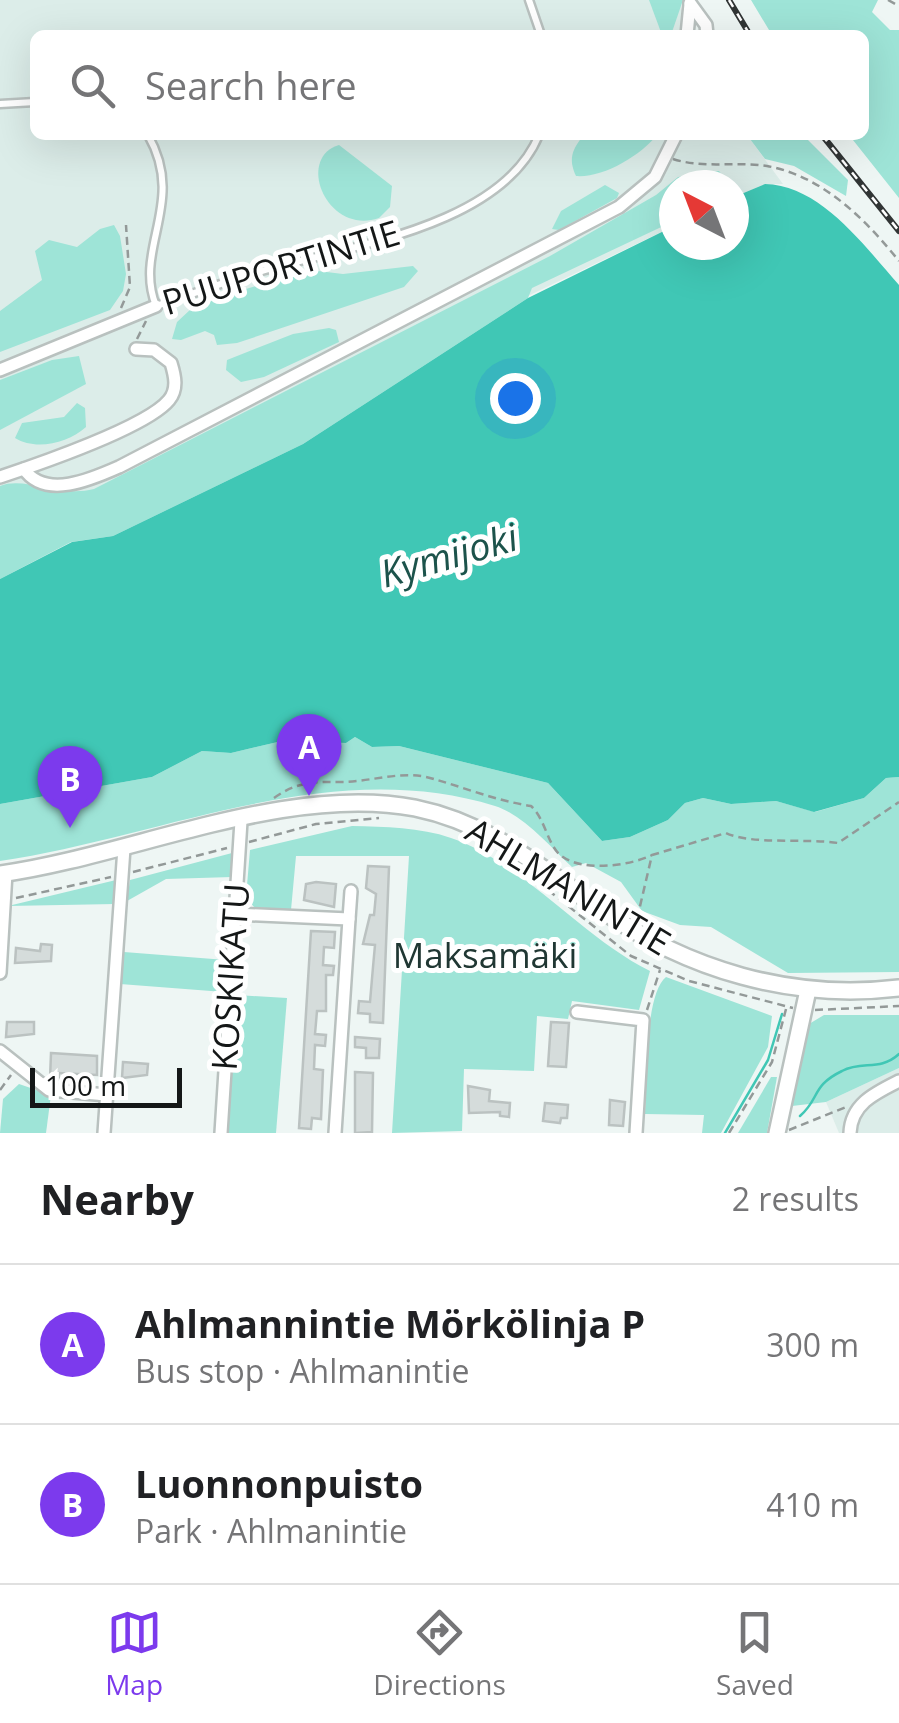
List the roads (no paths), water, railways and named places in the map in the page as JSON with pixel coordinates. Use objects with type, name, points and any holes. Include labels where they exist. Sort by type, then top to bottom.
[{"type":"street","points":[[688,30],[689,1]]},
{"type":"street","points":[[689,1],[706,30]]},
{"type":"street","points":[[24,469],[36,480],[63,485],[119,467],[619,207],[649,183],[674,140]]},
{"type":"street","name":"PUUPORTINTIE","points":[[0,370],[156,306]]},
{"type":"street","points":[[0,477],[131,423],[171,398],[176,383],[171,364],[154,350],[134,349]]},
{"type":"street","name":"AHLMANINTIE","points":[[3,873],[240,821],[338,804],[373,803],[434,812],[470,824],[519,850],[631,929],[716,968],[808,990],[899,988]]},
{"type":"street","name":"KOSKIKATU","points":[[221,1133],[240,821]]},
{"type":"street","points":[[104,1133],[124,848]]},
{"type":"street","points":[[0,973],[3,873]]},
{"type":"street","points":[[335,1133],[351,891]]},
{"type":"street","points":[[236,914],[349,920]]},
{"type":"street","points":[[777,1131],[808,990]]},
{"type":"street","points":[[577,1012],[643,1020],[636,1133]]},
{"type":"street","points":[[0,1051],[49,1090],[107,1095]]},
{"type":"street","points":[[850,1133],[854,1112],[862,1103],[899,1081]]},
{"type":"lane","points":[[530,0],[539,30]]},
{"type":"lane","points":[[0,104],[30,102]]},
{"type":"lane","points":[[150,140],[164,174],[164,204],[149,279],[156,306]]},
{"type":"lane","name":"PUUPORTINTIE","points":[[156,306],[256,272],[377,240],[464,207],[512,176],[535,140]]},
{"type":"water","name":"Kymijoki","points":[[765,184],[785,187],[823,206],[899,285],[899,777],[886,778],[864,798],[814,812],[776,801],[731,804],[703,798],[685,803],[668,820],[630,837],[602,841],[548,783],[399,746],[372,747],[355,737],[346,743],[282,741],[231,753],[202,751],[152,777],[0,804],[0,579],[72,542],[113,536],[303,444],[528,298],[659,233],[659,260],[749,260],[749,191]]},
{"type":"waterway","points":[[725,1133],[768,1060],[782,1014]]},
{"type":"waterway","points":[[800,1116],[832,1077],[850,1068],[885,1063],[899,1054]]},
{"type":"railway","points":[[729,0],[747,30]]},
{"type":"railway","points":[[826,140],[899,231]]},
{"type":"place","name":"Ahlmannintie Mörkölinja P","points":[[309,796]]},
{"type":"place","name":"Luonnonpuisto","points":[[70,828]]},
{"type":"park label","name":"Maksamäki","points":[[485,956]]}]
